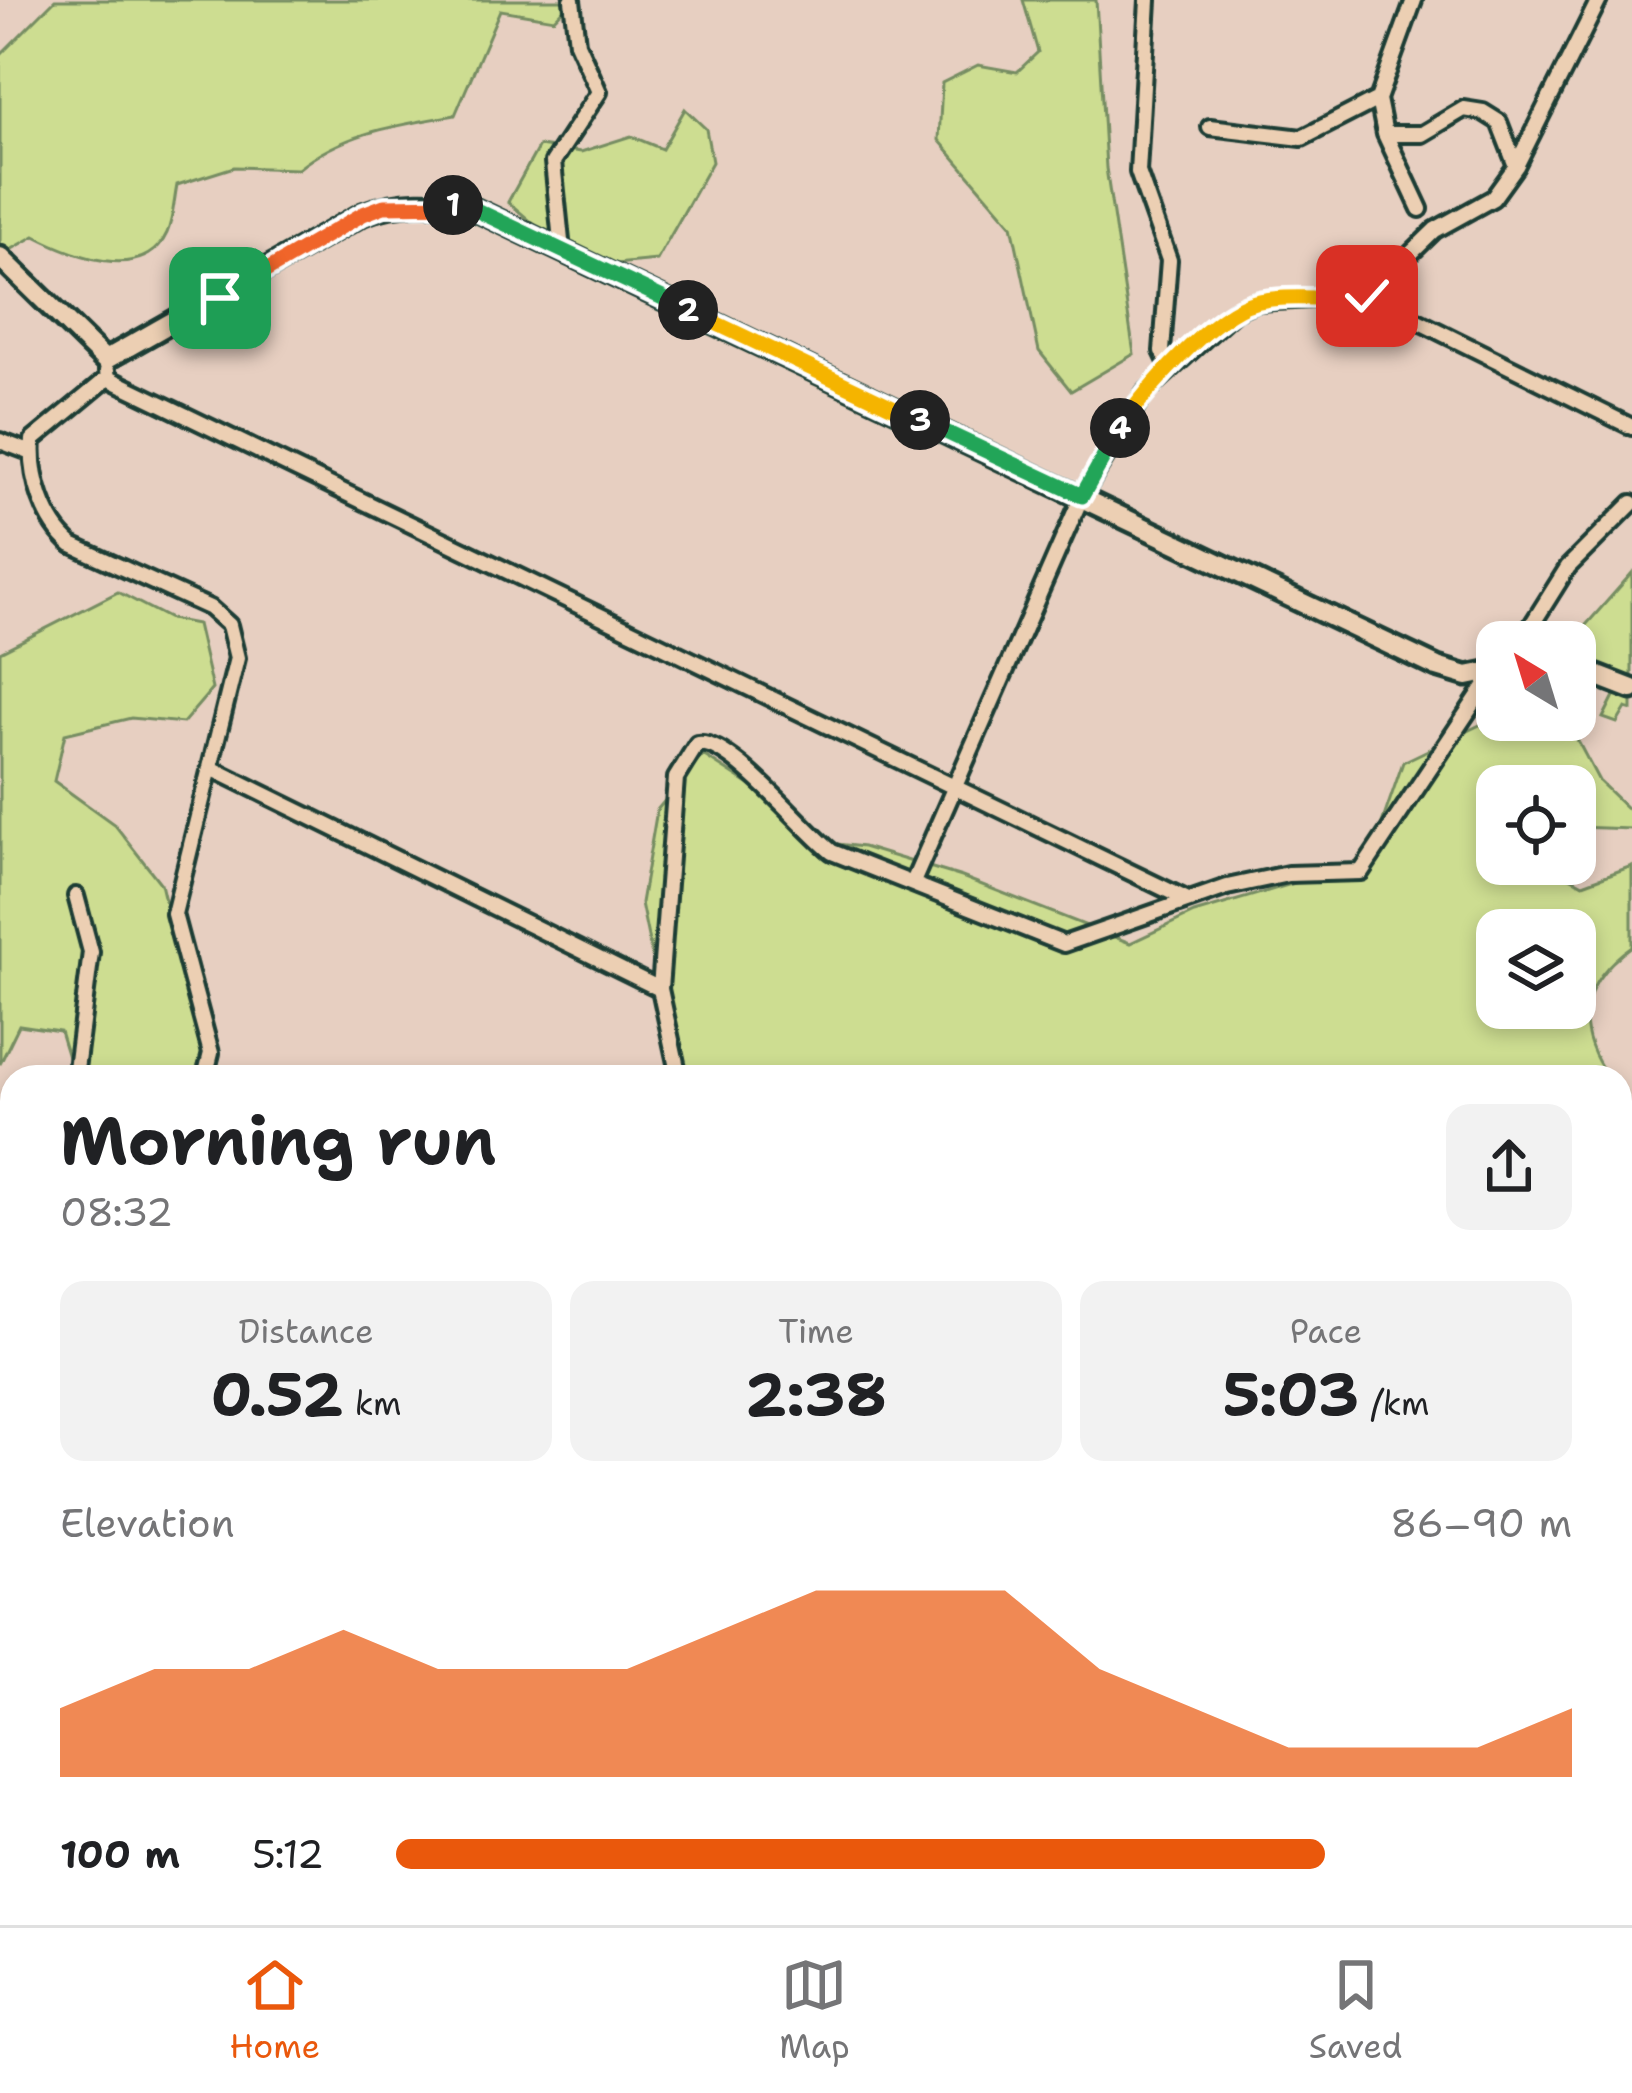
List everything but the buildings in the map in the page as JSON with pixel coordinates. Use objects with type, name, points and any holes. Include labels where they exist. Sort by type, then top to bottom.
[{"type":"street","points":[[562,251],[554,162],[599,92],[577,44],[572,0]]},
{"type":"street","points":[[1148,0],[1138,172],[1169,260],[1162,351],[1170,368]]},
{"type":"street","points":[[1414,0],[1378,99],[1385,134],[1420,209]]},
{"type":"street","points":[[1367,296],[1435,230],[1492,198],[1516,166],[1599,0]]},
{"type":"street","points":[[1210,127],[1302,138],[1378,99]]},
{"type":"street","points":[[1385,134],[1422,134],[1463,110],[1484,112],[1499,122],[1516,166]]},
{"type":"street","points":[[208,1065],[211,1053],[174,914],[237,658],[229,625],[210,608],[72,545],[54,530],[32,453],[33,440],[107,369],[384,206],[440,202],[474,209],[1437,667],[1476,674]]},
{"type":"street","points":[[0,257],[107,369],[1188,900]]},
{"type":"street","points":[[914,880],[1082,496],[1121,425],[1170,368],[1235,311],[1256,302],[1367,296],[1632,427]]},
{"type":"street","points":[[0,441],[32,453]]},
{"type":"street","points":[[1534,621],[1568,567],[1632,503]]},
{"type":"street","points":[[1596,675],[1632,689]]},
{"type":"street","points":[[675,1065],[660,989],[676,778],[697,744],[709,741],[728,751],[803,830],[832,852],[914,880],[1064,944],[1188,900],[1288,874],[1361,872],[1476,700]]},
{"type":"street","points":[[211,768],[660,989]]},
{"type":"street","points":[[76,896],[91,952],[77,1065]]},
{"type":"green space","points":[[55,0],[572,0],[554,19],[500,10],[455,115],[353,138],[298,169],[234,167],[177,185],[167,233],[156,249],[124,262],[86,257],[35,236],[0,256],[0,55]]},
{"type":"green space","points":[[1023,0],[1096,0],[1106,168],[1134,354],[1071,391],[1039,351],[1012,225],[939,140],[942,83],[978,65],[1017,72],[1038,52]]},
{"type":"green space","points":[[685,109],[706,129],[712,162],[657,260],[584,267],[508,202],[539,146],[581,152],[631,136],[662,149]]},
{"type":"green space","points":[[1632,573],[1632,710],[1626,708],[1617,723],[1603,718],[1615,694],[1607,682],[1596,680],[1596,621],[1590,621]]},
{"type":"green space","points":[[118,592],[170,619],[197,624],[212,689],[183,723],[131,718],[65,734],[54,781],[115,825],[161,884],[202,1056],[198,1065],[70,1065],[60,1031],[19,1025],[0,1064],[0,652]]},
{"type":"green space","points":[[1476,727],[1476,741],[1578,741],[1591,765],[1476,765],[1476,885],[1596,885],[1596,879],[1632,866],[1632,946],[1596,985],[1596,909],[1476,909],[1476,1029],[1587,1029],[1601,1065],[675,1065],[641,903],[657,810],[703,755],[768,797],[811,841],[863,847],[962,877],[1130,943],[1194,913],[1376,859],[1382,823],[1403,762]]},
{"type":"green space","points":[[1596,775],[1632,813],[1632,829],[1596,828]]},
{"type":"route","points":[[220,298],[384,206],[440,202],[474,209],[1082,496],[1144,393],[1235,311],[1256,302],[1367,296]]}]
